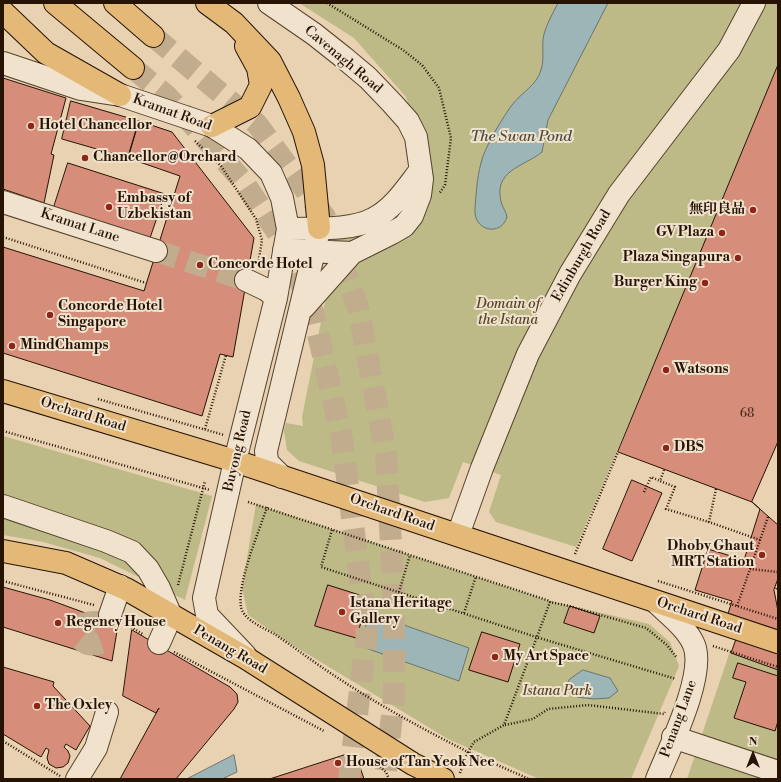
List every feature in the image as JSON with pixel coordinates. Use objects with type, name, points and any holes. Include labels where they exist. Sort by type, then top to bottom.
[{"type":"main road","points":[[55,3],[133,68]]},
{"type":"main road","points":[[115,3],[153,36]]},
{"type":"main road","points":[[207,3],[234,24],[270,61],[289,98],[304,132],[313,165],[319,228]]},
{"type":"main road","points":[[3,12],[46,53],[120,95]]},
{"type":"main road","points":[[212,126],[250,107],[261,85],[258,68],[234,24]]},
{"type":"main road","name":"Orchard Road","points":[[3,391],[235,460],[778,642]]},
{"type":"main road","name":"Penang Road","points":[[3,551],[66,563],[120,586],[170,613],[246,658],[414,771],[443,779]]},
{"type":"street","name":"Cavenagh Road","points":[[269,3],[344,57],[368,78],[408,121],[416,137],[420,156],[419,172],[422,179],[420,195],[412,216],[404,226],[352,253],[314,252],[286,240]]},
{"type":"street","name":"Edinburgh Road","points":[[458,535],[482,468],[528,354],[570,274],[619,194],[729,50],[754,3]]},
{"type":"street","name":"Kramat Road","points":[[3,64],[82,89],[120,95],[212,126],[248,149],[271,173],[282,198],[286,240]]},
{"type":"street","points":[[286,240],[319,228],[362,224],[371,220],[391,206],[419,172]]},
{"type":"street","name":"Kramat Lane","points":[[3,202],[156,251]]},
{"type":"street","name":"Buyong Road","points":[[282,477],[267,462],[266,451],[301,311],[319,228]]},
{"type":"street","name":"Buyong Road","points":[[246,658],[245,654],[207,615],[204,598],[235,460],[276,298],[286,240]]},
{"type":"street","points":[[301,311],[352,253]]},
{"type":"street","points":[[250,282],[267,290],[276,298]]},
{"type":"street","points":[[3,506],[106,540],[132,552],[148,568],[170,613],[159,643]]},
{"type":"street","points":[[110,615],[120,586]]},
{"type":"street","name":"Penang Lane","points":[[656,602],[687,632],[696,652],[697,664],[693,686],[657,779]]},
{"type":"street","points":[[77,779],[96,748],[107,712]]},
{"type":"street","points":[[673,737],[778,772]]},
{"type":"path","points":[[194,140],[221,166],[256,219],[262,240],[250,282]]},
{"type":"path","points":[[3,237],[146,283]]},
{"type":"path","points":[[204,430],[226,355]]},
{"type":"path","points":[[93,397],[226,436]]},
{"type":"path","points":[[3,431],[210,490]]},
{"type":"path","points":[[576,554],[618,452]]},
{"type":"path","points":[[660,481],[664,470]]},
{"type":"path","points":[[644,492],[651,477],[675,486],[666,509],[760,540]]},
{"type":"path","points":[[170,613],[205,481]]},
{"type":"path","points":[[709,522],[716,489]]},
{"type":"path","points":[[248,502],[476,576],[550,602],[646,628],[667,645],[679,659]]},
{"type":"path","points":[[267,507],[245,572],[241,598],[241,609],[251,620],[342,681],[411,723],[468,752],[528,779]]},
{"type":"path","points":[[768,517],[737,606],[778,619]]},
{"type":"path","points":[[332,530],[321,567],[536,637],[678,680]]},
{"type":"path","points":[[399,592],[410,555]]},
{"type":"path","points":[[750,569],[778,572]]},
{"type":"path","points":[[464,613],[476,576]]},
{"type":"path","points":[[3,581],[95,605],[159,643],[331,735]]},
{"type":"path","points":[[504,725],[550,602]]},
{"type":"path","points":[[730,651],[778,667]]},
{"type":"path","points":[[675,687],[680,675]]},
{"type":"path","points":[[457,779],[468,752],[474,742],[504,725],[533,719],[548,709],[588,705],[664,714],[667,707]]},
{"type":"path","points":[[3,741],[64,779]]},
{"type":"path","points":[[374,763],[386,772],[388,779]]},
{"type":"green space","name":"Domain of the Istana","points":[[299,3],[778,3],[778,76],[576,547],[496,522],[489,512],[501,475],[463,462],[449,498],[425,502],[299,461],[287,450],[284,431],[286,423],[303,426],[302,417],[340,226],[388,214],[423,147],[406,97],[354,38]]},
{"type":"green space","points":[[3,436],[212,496],[185,600],[100,558],[43,542],[3,535]]},
{"type":"green space","name":"Istana Park","points":[[256,504],[550,601],[649,624],[670,642],[679,666],[631,779],[539,779],[448,739],[286,641],[248,615],[242,588]]},
{"type":"green space","points":[[730,651],[778,667],[778,779],[687,779]]},
{"type":"water","name":"The Swan Pond","points":[[558,3],[608,3],[548,120],[542,152],[511,171],[505,177],[501,184],[500,193],[502,205],[507,217],[504,223],[499,227],[488,229],[478,222],[475,209],[478,180],[483,157],[494,133],[508,110],[532,85],[539,75],[543,61],[544,34],[548,22]]},
{"type":"water","points":[[370,613],[469,648],[459,681],[360,646]]},
{"type":"water","points":[[583,670],[610,678],[618,691],[609,698],[594,699],[577,697],[566,687],[569,680]]},
{"type":"water","points":[[234,755],[237,772],[222,779],[187,779]]},
{"type":"building","name":"Plaza Singapura","points":[[778,65],[778,525],[752,502],[618,452]]},
{"type":"building","name":"Hotel Chancellor","points":[[3,78],[66,98],[51,154],[54,155],[44,203],[3,189]]},
{"type":"building","points":[[71,101],[139,121],[128,158],[62,139]]},
{"type":"building","name":"Concorde Hotel","points":[[139,121],[172,132],[254,238],[233,357],[220,354],[202,416],[3,353],[3,247],[144,291],[180,176],[128,158]]},
{"type":"building","points":[[68,163],[165,194],[150,238],[54,207]]},
{"type":"building","name":"Dhoby Ghaut MRT Station","points":[[778,442],[778,670],[731,653],[741,625],[726,620],[732,601],[695,590],[708,549],[744,560],[760,509],[752,502]]},
{"type":"building","points":[[632,480],[662,493],[632,561],[603,549]]},
{"type":"building","points":[[778,579],[778,611],[774,590]]},
{"type":"building","name":"Istana Heritage Gallery","points":[[328,585],[369,598],[356,638],[315,626]]},
{"type":"building","name":"Regency House","points":[[3,587],[50,600],[118,625],[112,661],[3,627]]},
{"type":"building","points":[[570,606],[600,616],[594,633],[564,623]]},
{"type":"building","points":[[132,630],[230,687],[237,694],[238,702],[234,709],[176,779],[120,779],[159,708],[156,713],[123,696]]},
{"type":"building","name":"My Art Space","points":[[482,632],[520,644],[508,682],[469,670]]},
{"type":"building","points":[[738,663],[778,676],[778,721],[775,731],[734,718],[746,682],[733,678]]},
{"type":"building","name":"The Oxley","points":[[3,667],[54,682],[53,686],[90,726],[76,750],[66,744],[64,747],[70,756],[68,763],[63,767],[56,768],[49,764],[47,758],[49,750],[46,748],[41,757],[3,734]]},
{"type":"building","name":"House of Tan Yeok Nee","points":[[348,754],[354,760],[354,768],[360,767],[364,779],[270,779]]},
{"type":"tunnel","points":[[153,36],[257,124],[325,217],[358,307],[386,454],[394,599],[394,697],[385,779]]},
{"type":"tunnel","points":[[133,68],[168,97],[243,181],[283,241],[313,312],[342,439],[367,634],[349,779]]},
{"type":"tunnel","points":[[156,251],[246,280]]},
{"type":"tunnel","points":[[101,643],[92,645],[85,643],[80,639],[79,631],[82,626],[92,622],[96,622],[105,631]]},
{"type":"place","name":"Hotel Chancellor","points":[[31,126]]},
{"type":"place","name":"Chancellor@Orchard","points":[[85,158]]},
{"type":"place","name":"Embassy of Uzbekistan","points":[[109,207]]},
{"type":"place","name":"無印良品","points":[[753,210]]},
{"type":"place","name":"GV Plaza","points":[[722,233]]},
{"type":"place","name":"Plaza Singapura","points":[[738,258]]},
{"type":"place","name":"Concorde Hotel","points":[[200,265]]},
{"type":"place","name":"Burger King","points":[[705,283]]},
{"type":"place","name":"Concorde Hotel Singapore","points":[[50,315]]},
{"type":"place","name":"MindChamps","points":[[12,346]]},
{"type":"place","name":"Watsons","points":[[666,370]]},
{"type":"place","name":"DBS","points":[[666,448]]},
{"type":"place","name":"Dhoby Ghaut MRT Station","points":[[762,555]]},
{"type":"place","name":"Istana Heritage Gallery","points":[[342,612]]},
{"type":"place","name":"Regency House","points":[[58,623]]},
{"type":"place","name":"My Art Space","points":[[495,657]]},
{"type":"place","name":"The Oxley","points":[[37,706]]},
{"type":"place","name":"House of Tan Yeok Nee","points":[[338,763]]}]
